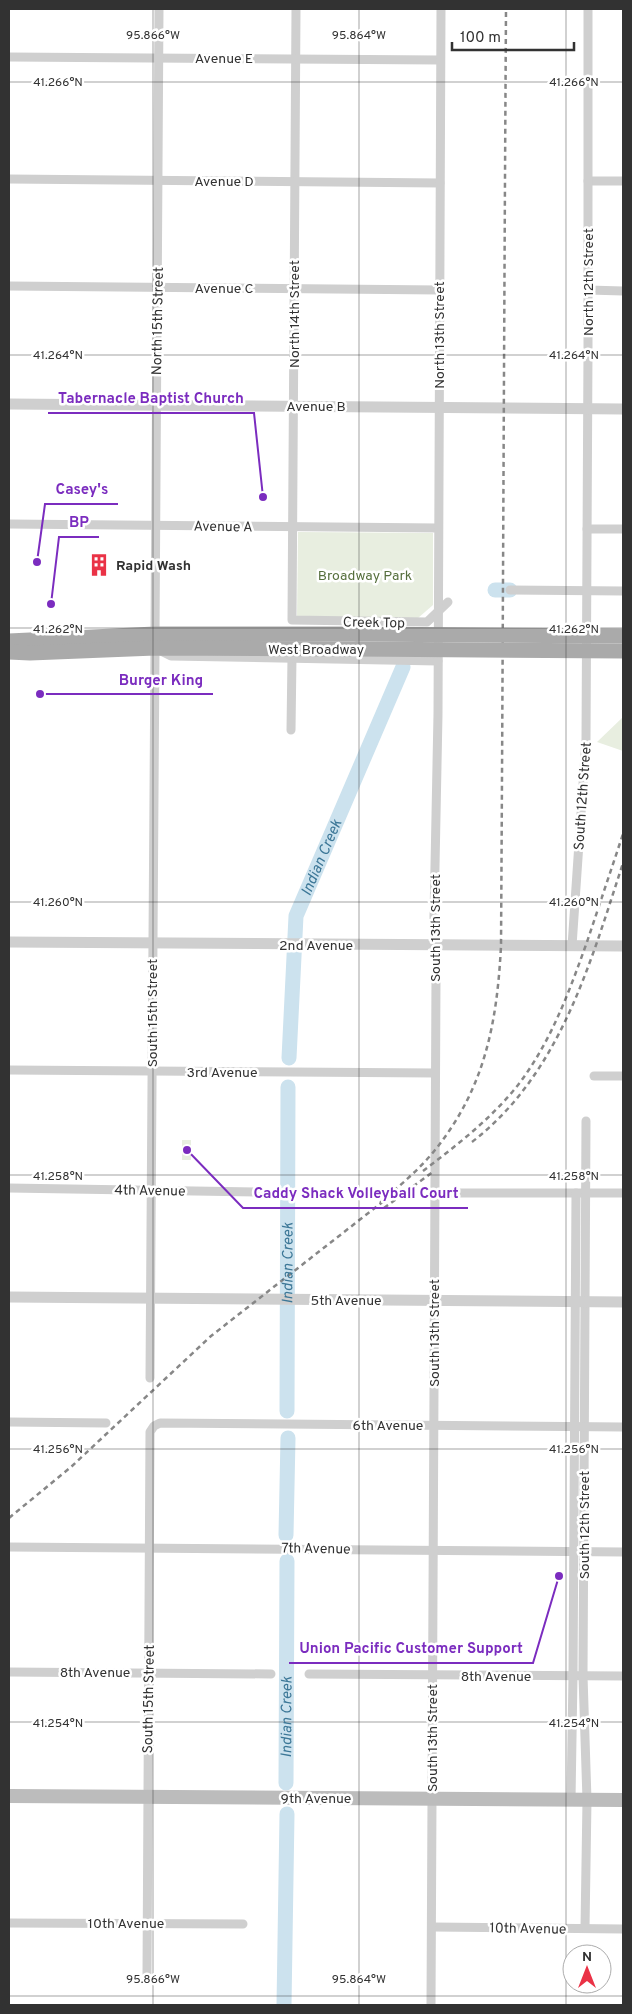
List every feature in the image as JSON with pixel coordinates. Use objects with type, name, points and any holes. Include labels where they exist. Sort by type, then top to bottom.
[{"type":"main road","name":"West Broadway","points":[[9,640],[357,642],[623,636]]},
{"type":"main road","name":"West Broadway","points":[[9,652],[30,653],[155,641]]},
{"type":"main road","name":"West Broadway","points":[[357,642],[623,651]]},
{"type":"main road","name":"9th Avenue","points":[[9,1796],[623,1800]]},
{"type":"street","name":"North 15th Street","points":[[155,641],[159,9]]},
{"type":"street","name":"North 14th Street","points":[[292,620],[296,9]]},
{"type":"street","name":"North 13th Street","points":[[438,661],[441,9]]},
{"type":"street","name":"North 12th Street","points":[[586,645],[588,9]]},
{"type":"street","name":"Avenue E","points":[[9,56],[440,60]]},
{"type":"street","name":"Avenue D","points":[[9,180],[440,182]]},
{"type":"street","points":[[588,181],[623,182]]},
{"type":"street","name":"Avenue C","points":[[9,286],[440,290]]},
{"type":"street","points":[[588,290],[623,291]]},
{"type":"street","name":"Avenue B","points":[[9,404],[623,409]]},
{"type":"street","name":"Avenue A","points":[[9,524],[438,528]]},
{"type":"street","points":[[587,528],[623,529]]},
{"type":"street","points":[[510,590],[623,591]]},
{"type":"street","name":"Creek Top","points":[[292,620],[427,622],[448,602]]},
{"type":"street","points":[[155,641],[171,656],[438,661]]},
{"type":"street","name":"South 15th Street","points":[[150,1378],[155,641]]},
{"type":"street","name":"South 12th Street","points":[[572,946],[586,740],[586,645]]},
{"type":"street","points":[[291,730],[292,657]]},
{"type":"street","name":"South 13th Street","points":[[431,2005],[434,945],[438,661]]},
{"type":"street","name":"2nd Avenue","points":[[9,942],[623,946]]},
{"type":"street","name":"3rd Avenue","points":[[9,1070],[435,1074]]},
{"type":"street","points":[[594,1076],[623,1076]]},
{"type":"street","name":"South 12th Street","points":[[580,1301],[586,1192],[586,1121]]},
{"type":"street","name":"4th Avenue","points":[[9,1188],[260,1192]]},
{"type":"street","points":[[434,1193],[623,1193]]},
{"type":"street","name":"South 12th Street","points":[[576,1193],[584,1427],[584,1551],[578,1676],[587,1800],[585,1928]]},
{"type":"street","name":"5th Avenue","points":[[9,1297],[623,1302]]},
{"type":"street","points":[[571,1800],[578,1676],[573,1551],[575,1364],[580,1301]]},
{"type":"street","points":[[9,1422],[106,1423]]},
{"type":"street","name":"6th Avenue","points":[[154,1426],[160,1423],[623,1427]]},
{"type":"street","name":"South 15th Street","points":[[147,1973],[150,1432],[154,1426]]},
{"type":"street","name":"7th Avenue","points":[[9,1547],[623,1552]]},
{"type":"street","name":"8th Avenue","points":[[9,1672],[272,1674]]},
{"type":"street","name":"8th Avenue","points":[[309,1674],[623,1676]]},
{"type":"street","name":"10th Avenue","points":[[9,1923],[244,1924]]},
{"type":"street","name":"10th Avenue","points":[[432,1927],[623,1929]]},
{"type":"green space","name":"Broadway Park","points":[[298,532],[433,533],[433,605],[418,618],[297,618]]},
{"type":"green space","points":[[623,717],[623,751],[597,742]]},
{"type":"green space","points":[[182,1140],[191,1140],[191,1160],[182,1160]]},
{"type":"waterway","name":"Indian Creek","points":[[495,590],[510,590]]},
{"type":"waterway","name":"Indian Creek","points":[[289,1058],[296,916],[403,667]]},
{"type":"waterway","name":"Indian Creek","points":[[287,1411],[288,1087]]},
{"type":"waterway","name":"Indian Creek","points":[[286,1535],[288,1438]]},
{"type":"waterway","name":"Indian Creek","points":[[286,1783],[287,1561]]},
{"type":"waterway","name":"Indian Creek","points":[[284,2005],[287,1814]]},
{"type":"railway","points":[[380,1203],[409,1178],[429,1157],[452,1127],[466,1103],[477,1079],[492,1028],[499,974],[501,946],[506,9]]},
{"type":"railway","points":[[423,1171],[497,1109],[530,1069],[550,1034],[573,979],[623,834]]},
{"type":"railway","points":[[472,1142],[502,1115],[528,1084],[550,1050],[584,978],[623,863]]},
{"type":"railway","points":[[384,1208],[434,1171]]},
{"type":"railway","points":[[9,1518],[71,1467],[211,1336],[385,1200]]},
{"type":"place","name":"Tabernacle Baptist Church","points":[[263,497]]},
{"type":"place","name":"Casey's","points":[[37,562]]},
{"type":"place","name":"Rapid Wash","points":[[99,565]]},
{"type":"place","name":"BP","points":[[51,604]]},
{"type":"place","name":"Burger King","points":[[40,694]]},
{"type":"place","name":"Caddy Shack Volleyball Court","points":[[187,1150]]},
{"type":"place","name":"Union Pacific Customer Support","points":[[559,1576]]}]
